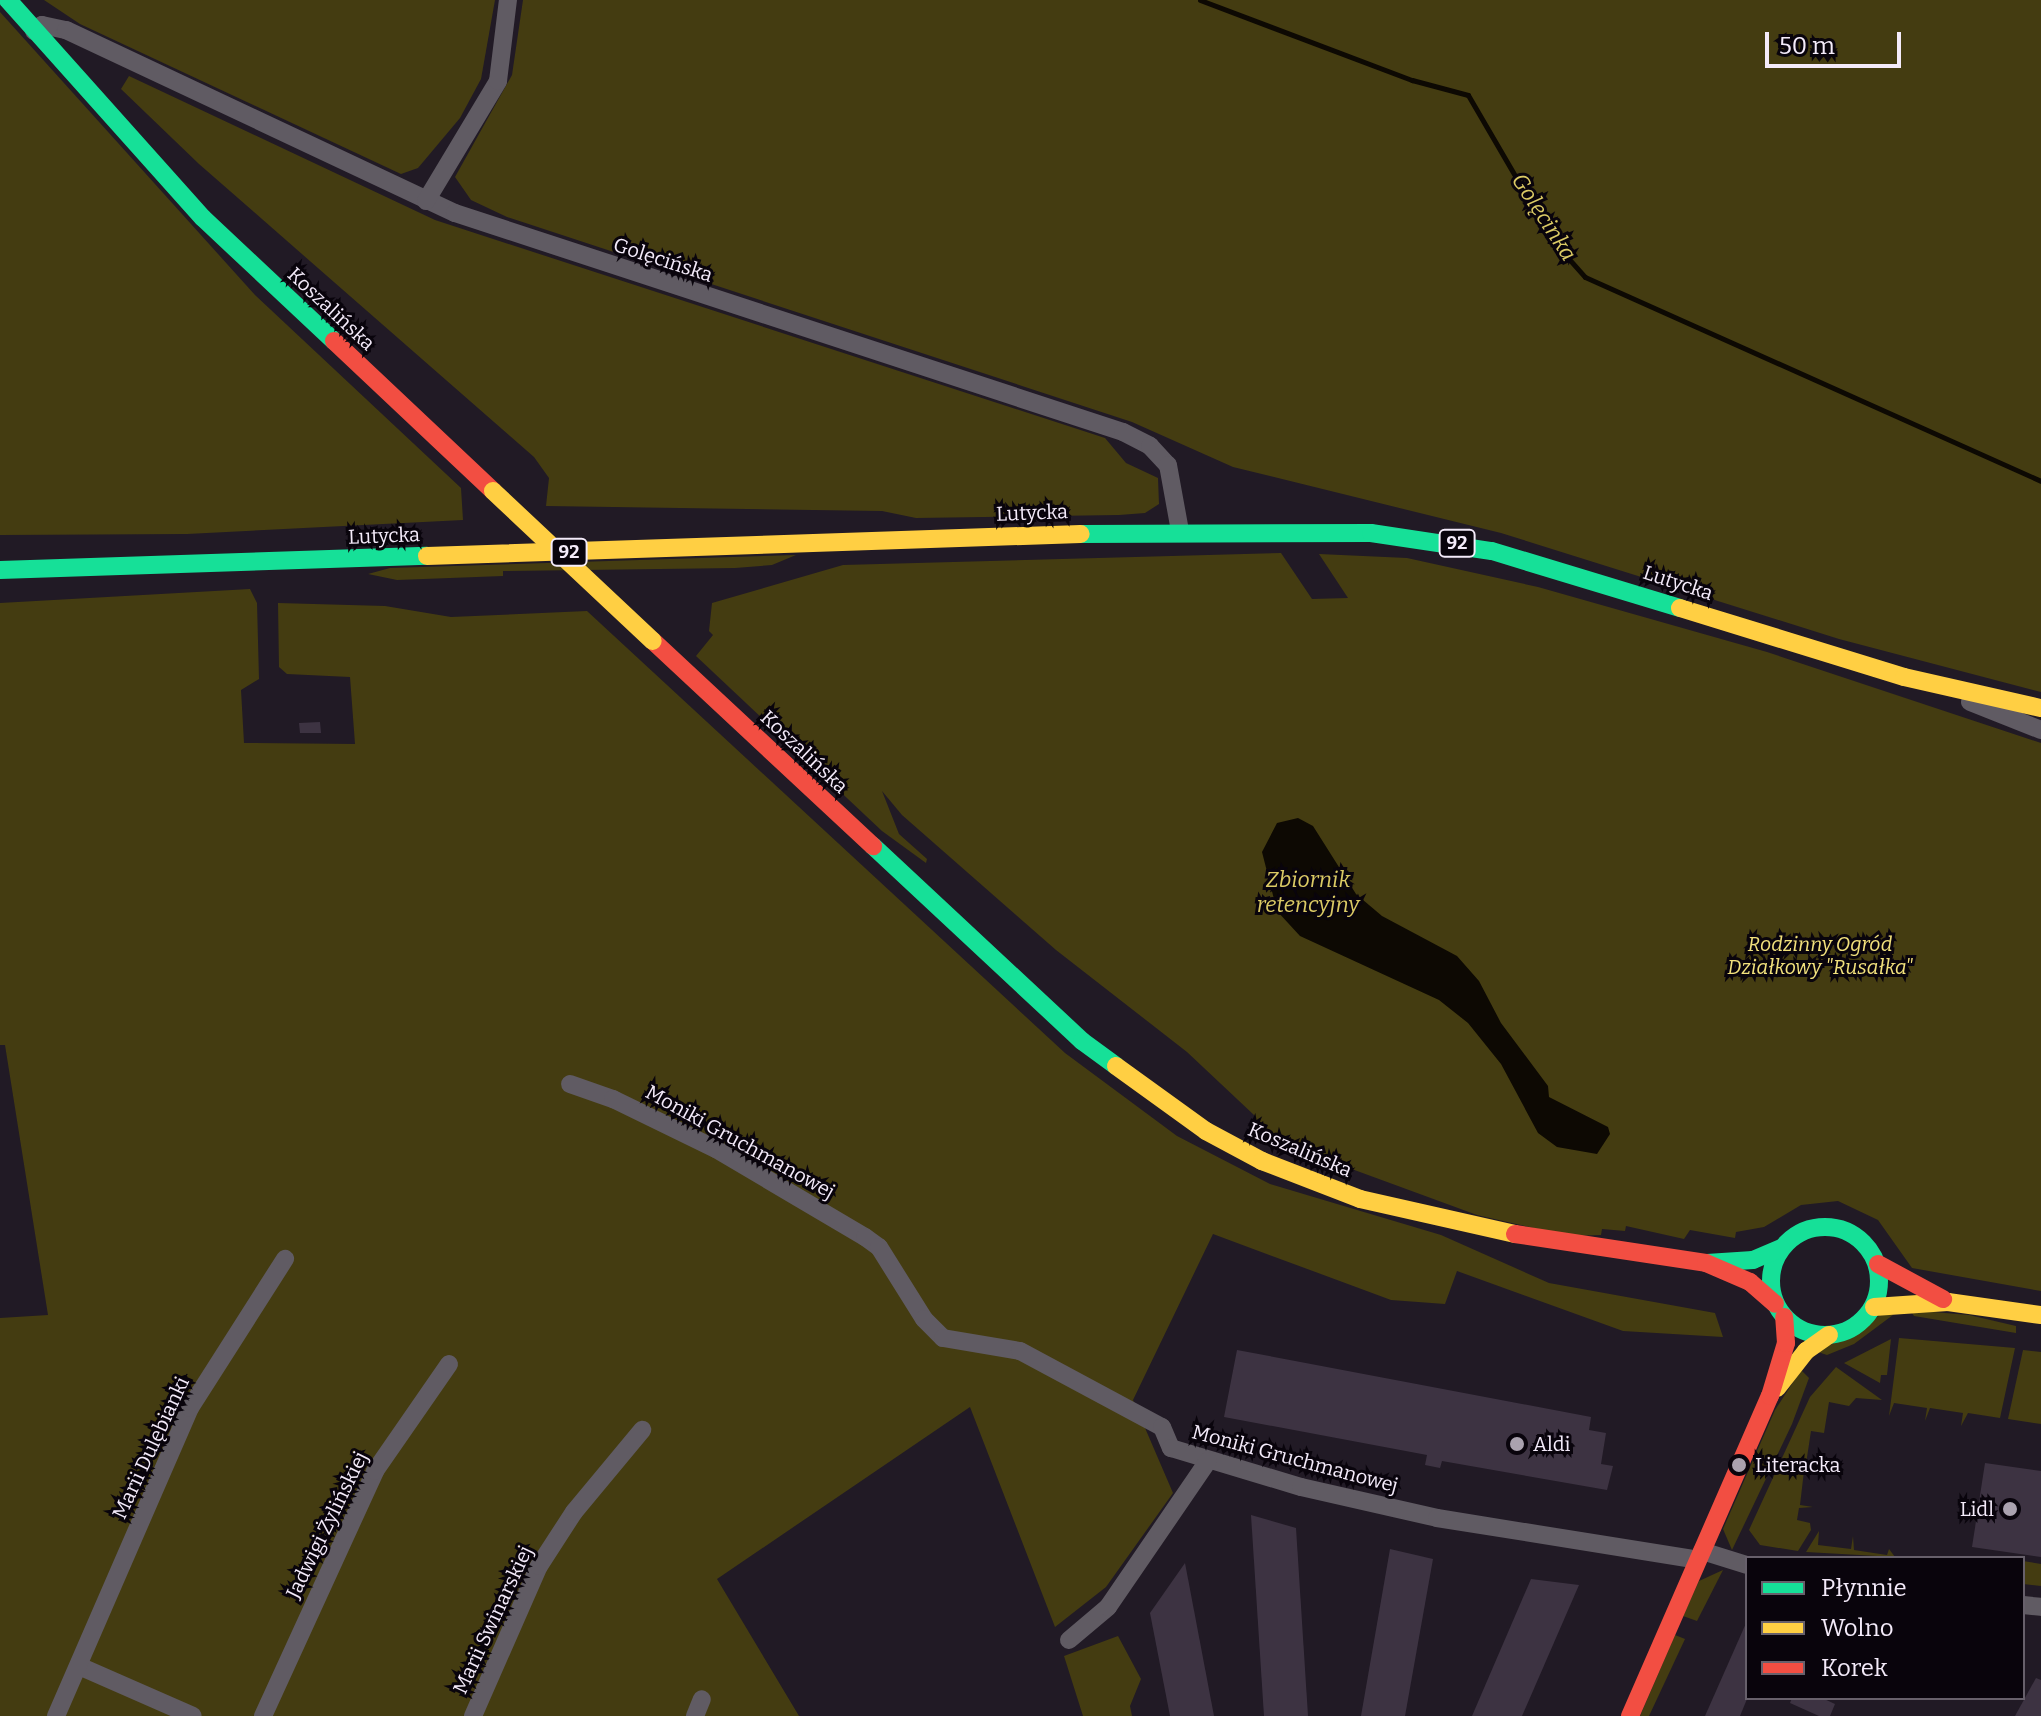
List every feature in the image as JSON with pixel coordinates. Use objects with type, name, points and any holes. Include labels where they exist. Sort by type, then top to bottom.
[{"type":"street","points":[[8,0],[28,24]]},
{"type":"street","points":[[426,201],[498,81],[508,0]]},
{"type":"street","name":"Golęcińska","points":[[28,24],[53,26],[426,201],[1123,432],[1150,446],[1168,465],[1180,531]]},
{"type":"street","name":"Koszalińska","points":[[28,24],[203,218],[493,491],[1082,1041],[1206,1131],[1294,1175],[1411,1214],[1706,1263],[1753,1260],[1781,1248]]},
{"type":"street","points":[[52,52],[63,43],[90,43]]},
{"type":"street","name":"Lutycka","points":[[0,570],[1180,531],[1347,531],[1453,543],[1561,569],[1904,677],[2041,708]]},
{"type":"street","points":[[1904,677],[2041,730]]},
{"type":"street","name":"Moniki Gruchmanowej","points":[[570,1084],[613,1099],[716,1149],[865,1237],[879,1247],[924,1319],[943,1338],[1020,1351],[1162,1427],[1171,1448],[1208,1461],[1437,1518],[1745,1565]]},
{"type":"street","points":[[1630,1716],[1770,1396],[1786,1343],[1770,1284],[1781,1248],[1813,1227],[1836,1227],[1856,1236],[1878,1264],[1948,1302]]},
{"type":"street","name":"Marii Dulębianki","points":[[56,1716],[190,1408],[285,1259]]},
{"type":"street","name":"Koszalińska","points":[[1706,1263],[1750,1282],[1779,1310]]},
{"type":"street","points":[[1770,1396],[1806,1351],[1829,1335],[1862,1321],[1874,1307],[1878,1264]]},
{"type":"street","points":[[1874,1307],[1948,1302],[2041,1315]]},
{"type":"street","points":[[1779,1310],[1811,1334],[1829,1335]]},
{"type":"street","name":"Jadwigi Żylińskiej","points":[[263,1716],[375,1471],[449,1364]]},
{"type":"street","name":"Marii Swinarskiej","points":[[473,1716],[539,1566],[574,1512],[642,1430]]},
{"type":"street","points":[[1069,1640],[1108,1607],[1208,1461]]},
{"type":"street","points":[[79,1666],[193,1716]]},
{"type":"green space","points":[[44,0],[495,0],[481,79],[460,118],[418,168],[401,174],[80,24]]},
{"type":"green space","points":[[523,0],[2041,0],[2041,692],[1839,639],[1501,533],[1233,467],[1132,422],[507,217],[471,200],[455,177],[512,75]]},
{"type":"green space","points":[[0,12],[255,295],[461,488],[463,520],[187,534],[0,535]]},
{"type":"green space","points":[[129,76],[435,220],[1105,438],[1126,463],[1158,478],[1159,504],[1145,513],[1119,515],[916,518],[882,511],[546,506],[549,478],[534,457],[199,164],[121,89]]},
{"type":"green space","name":"Rodzinny Ogród Działkowy \"Rusałka\"","points":[[1281,553],[1312,599],[1348,598],[1319,554],[1407,558],[1538,587],[1767,652],[2041,743],[2041,1291],[1912,1268],[1878,1220],[1838,1201],[1801,1205],[1764,1227],[1736,1232],[1735,1238],[1690,1230],[1684,1239],[1626,1226],[1625,1231],[1602,1229],[1601,1235],[1569,1236],[1477,1215],[1262,1136],[1254,1115],[1187,1052],[1056,950],[902,815],[882,791],[899,834],[927,859],[926,863],[882,831],[696,656],[713,635],[709,631],[712,603],[843,565]]},
{"type":"green space","points":[[796,555],[772,565],[735,568],[503,571],[503,576],[397,580],[368,574],[390,568]]},
{"type":"green space","points":[[250,589],[257,603],[259,679],[241,690],[244,743],[355,744],[350,677],[287,674],[279,667],[278,603],[385,606],[451,617],[587,611],[1065,1053],[1177,1136],[1270,1184],[1441,1235],[1549,1283],[1715,1313],[1723,1337],[1623,1331],[1457,1271],[1445,1304],[1391,1300],[1213,1234],[1133,1400],[1173,1493],[1106,1587],[1055,1627],[970,1407],[717,1579],[799,1716],[0,1716],[0,1318],[48,1315],[5,1045],[0,1045],[0,603]]},
{"type":"green space","points":[[1910,1310],[1969,1315],[2016,1326],[2016,1333],[1914,1316]]},
{"type":"green space","points":[[1880,1315],[1893,1315],[1854,1344],[1827,1355],[1815,1351],[1854,1335]]},
{"type":"green space","points":[[1899,1338],[2015,1348],[2000,1418],[1968,1413],[1961,1426],[1963,1413],[1930,1408],[1925,1421],[1927,1408],[1894,1403],[1889,1416]]},
{"type":"green space","points":[[1891,1339],[1887,1375],[1881,1375],[1880,1383],[1844,1363]]},
{"type":"green space","points":[[2023,1350],[2041,1352],[2041,1424],[2008,1419]]},
{"type":"green space","points":[[1836,1367],[1882,1400],[1856,1398],[1849,1406],[1829,1402],[1824,1433],[1811,1431],[1806,1464],[1819,1467],[1818,1473],[1804,1471],[1800,1505],[1813,1507],[1799,1508],[1797,1520],[1810,1523],[1811,1530],[1798,1551],[1760,1545],[1749,1530],[1810,1397]]},
{"type":"green space","points":[[1801,1370],[1809,1378],[1792,1424],[1732,1550],[1723,1529],[1775,1410]]},
{"type":"green space","points":[[1819,1531],[1818,1545],[1851,1549],[1853,1536],[1854,1550],[1887,1555],[1889,1549],[1894,1556],[1877,1556],[1806,1552]]},
{"type":"green space","points":[[2025,1561],[2041,1564],[2041,1586],[2025,1584]]},
{"type":"green space","points":[[1723,1570],[1697,1621],[1683,1616],[1699,1581]]},
{"type":"green space","points":[[1675,1635],[1685,1639],[1649,1716],[1640,1716]]},
{"type":"green space","points":[[1118,1636],[1141,1679],[1130,1706],[1132,1716],[1083,1716],[1064,1656]]},
{"type":"water","name":"Zbiornik retencyjny","points":[[1298,818],[1313,826],[1356,894],[1382,916],[1457,956],[1479,981],[1501,1023],[1548,1086],[1549,1097],[1608,1127],[1610,1134],[1597,1154],[1557,1147],[1538,1133],[1501,1064],[1468,1023],[1439,1000],[1300,936],[1277,911],[1262,852],[1277,823]]},
{"type":"building","points":[[320,722],[321,733],[300,733],[299,723]]},
{"type":"building","points":[[1237,1350],[1591,1417],[1589,1430],[1606,1433],[1601,1464],[1613,1466],[1607,1490],[1442,1461],[1440,1468],[1425,1465],[1427,1455],[1224,1417]]},
{"type":"building","name":"Lidl","points":[[1985,1463],[2041,1471],[2041,1557],[1972,1547]]},
{"type":"building","points":[[1251,1515],[1296,1528],[1308,1716],[1264,1716]]},
{"type":"building","points":[[1390,1549],[1433,1559],[1405,1716],[1361,1716]]},
{"type":"building","points":[[1185,1563],[1214,1716],[1170,1716],[1150,1613]]},
{"type":"building","points":[[1531,1579],[1579,1585],[1522,1716],[1472,1716]]},
{"type":"building","points":[[1745,1626],[1747,1700],[1740,1716],[1705,1716]]},
{"type":"building","points":[[2036,1678],[2041,1680],[2041,1716],[2015,1716]]},
{"type":"building","points":[[1791,1700],[1826,1700],[1835,1704],[1830,1716],[1819,1716],[1790,1703]]},
{"type":"waterway","name":"Golęcinka","points":[[1200,0],[1412,80],[1468,95],[1553,241],[1585,277],[2041,481]]},
{"type":"traffic: fast","points":[[8,0],[203,218],[334,341]]},
{"type":"traffic: fast","points":[[1081,534],[1371,533],[1492,551],[1680,608]]},
{"type":"traffic: fast","points":[[0,570],[427,556]]},
{"type":"traffic: fast","points":[[873,846],[1082,1041],[1116,1066]]},
{"type":"traffic: fast","points":[[1825,1227],[1846,1231],[1863,1243],[1875,1260],[1879,1281],[1875,1302],[1863,1319],[1846,1331],[1825,1335],[1804,1331],[1787,1319],[1775,1302],[1771,1281],[1775,1260],[1787,1243],[1804,1231],[1825,1227]]},
{"type":"traffic: fast","points":[[1707,1263],[1753,1260],[1781,1248]]},
{"type":"traffic: slow","points":[[493,491],[653,641]]},
{"type":"traffic: slow","points":[[427,556],[1081,534]]},
{"type":"traffic: slow","points":[[1680,608],[1904,677],[2041,708]]},
{"type":"traffic: slow","points":[[1116,1066],[1206,1131],[1262,1161],[1360,1199],[1515,1234]]},
{"type":"traffic: slow","points":[[1874,1307],[1948,1302],[2041,1315]]},
{"type":"traffic: slow","points":[[1777,1388],[1806,1351],[1829,1335]]},
{"type":"traffic: jam","points":[[334,341],[493,491]]},
{"type":"traffic: jam","points":[[653,641],[873,846]]},
{"type":"traffic: jam","points":[[1515,1234],[1706,1263],[1750,1282],[1775,1304]]},
{"type":"traffic: jam","points":[[1878,1264],[1943,1299]]},
{"type":"traffic: jam","points":[[1630,1716],[1770,1396],[1786,1343],[1784,1317]]},
{"type":"place","name":"Aldi","points":[[1517,1444]]},
{"type":"place","name":"Literacka","points":[[1739,1465]]},
{"type":"place","name":"Lidl","points":[[2010,1509]]}]
